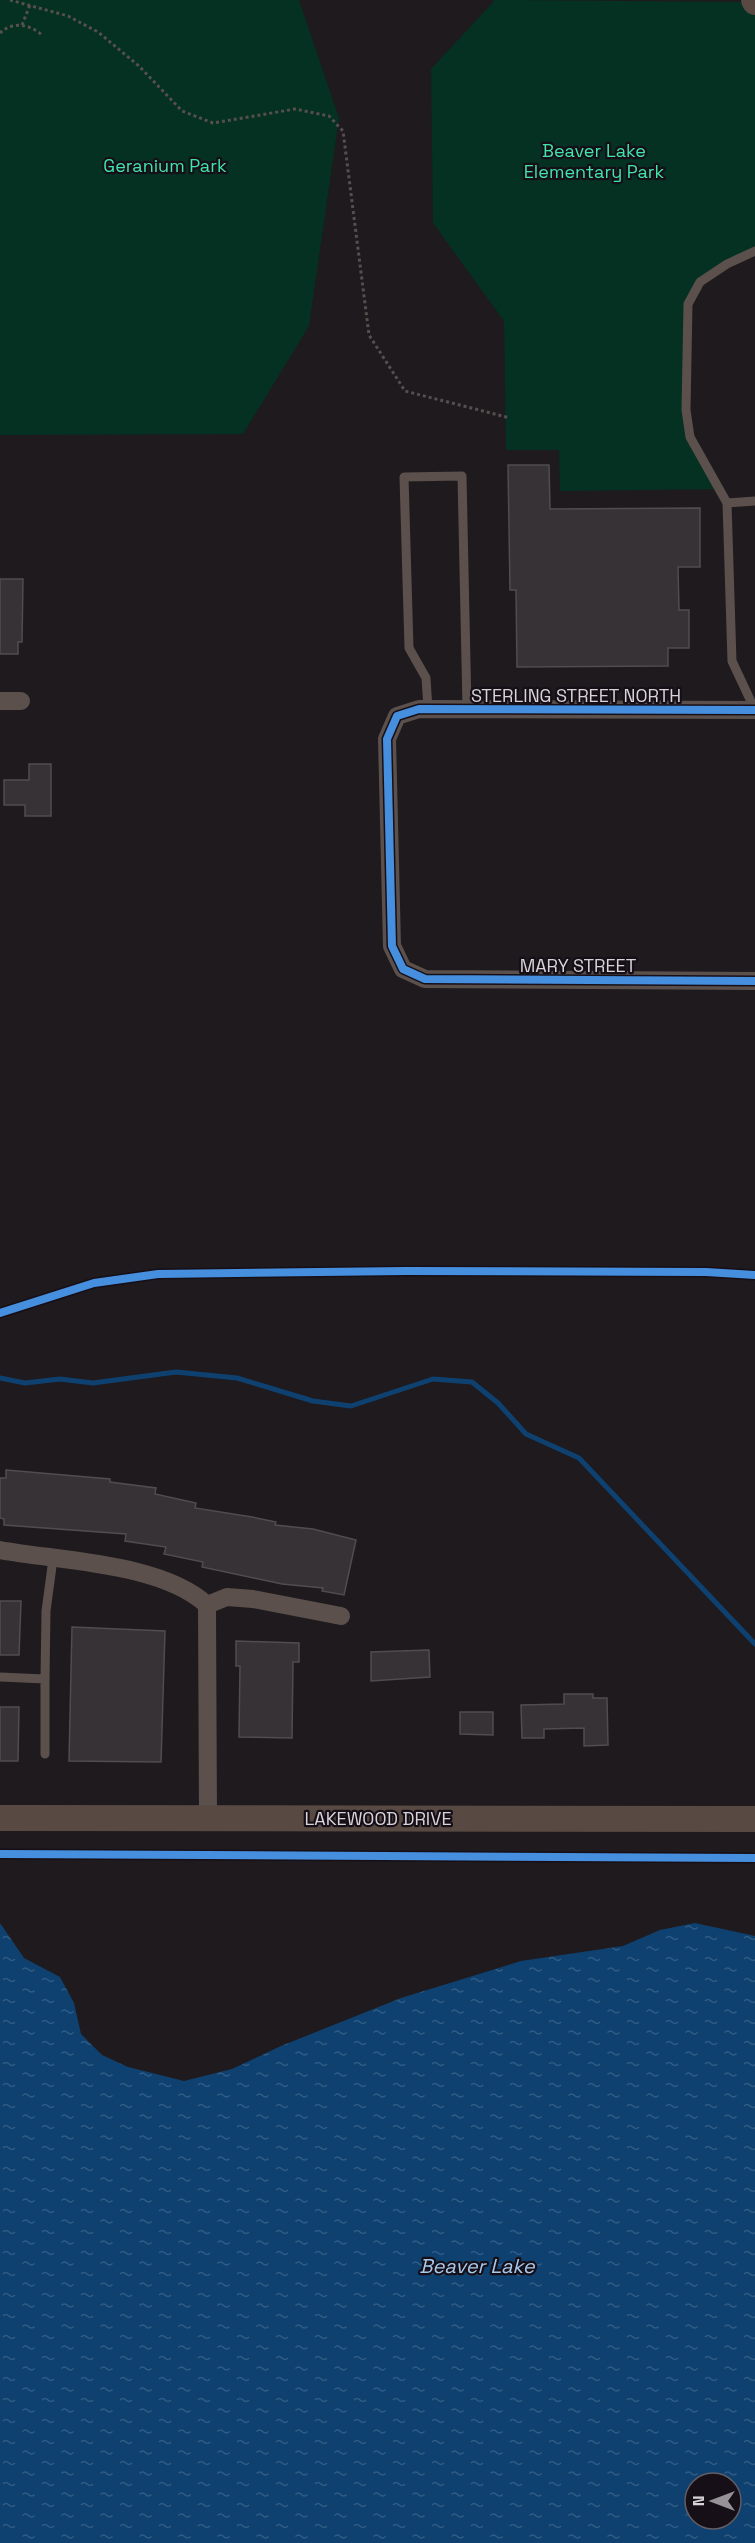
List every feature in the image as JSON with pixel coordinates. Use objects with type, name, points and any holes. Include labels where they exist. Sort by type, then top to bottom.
[{"type":"street","points":[[0,701],[21,701]]},
{"type":"street","name":"STERLING STREET NORTH","points":[[403,969],[392,946],[387,739],[397,716],[428,709],[755,710]]},
{"type":"street","name":"MARY STREET","points":[[403,969],[425,979],[755,981]]},
{"type":"street","points":[[0,1550],[53,1559],[111,1564],[192,1591],[207,1605],[208,1818]]},
{"type":"street","points":[[207,1605],[227,1598],[253,1599],[341,1616]]},
{"type":"street","name":"LAKEWOOD DRIVE","points":[[0,1818],[755,1818]]},
{"type":"lane","points":[[755,251],[727,264],[700,282],[688,304],[686,410],[690,437],[727,503],[732,661],[755,710]]},
{"type":"lane","points":[[428,709],[426,678],[409,648],[404,477],[462,476],[467,709]]},
{"type":"lane","points":[[727,503],[755,501]]},
{"type":"lane","points":[[45,1754],[46,1611],[53,1559]]},
{"type":"lane","points":[[0,1677],[45,1679]]},
{"type":"path","points":[[10,0],[68,16],[98,32],[139,66],[182,111],[213,123],[295,109],[329,116],[343,131],[369,335],[405,391],[510,418]]},
{"type":"path","points":[[22,26],[30,5]]},
{"type":"path","points":[[0,33],[8,25],[22,26],[43,36]]},
{"type":"green space","name":"Geranium Park","points":[[0,0],[299,0],[339,118],[309,326],[243,434],[0,435]]},
{"type":"green space","name":"Beaver Lake Elementary Park","points":[[495,0],[755,2],[755,251],[700,281],[688,305],[690,437],[725,489],[560,491],[559,450],[506,450],[504,321],[433,223],[431,69]]},
{"type":"water","name":"Beaver Lake","points":[[0,1923],[24,1958],[60,1977],[74,2003],[81,2034],[102,2055],[128,2067],[184,2081],[232,2069],[281,2046],[401,1998],[521,1961],[623,1946],[660,1930],[695,1923],[755,1936],[755,2543],[0,2543]]},
{"type":"building","points":[[508,465],[549,465],[550,509],[700,508],[700,567],[678,567],[679,610],[689,610],[689,648],[668,648],[668,666],[517,667],[516,590],[510,590]]},
{"type":"building","points":[[0,579],[23,579],[22,642],[18,642],[18,654],[0,654]]},
{"type":"building","points":[[29,764],[51,764],[51,816],[25,816],[25,805],[4,805],[4,780],[29,780]]},
{"type":"building","points":[[6,1470],[110,1479],[110,1482],[156,1488],[155,1494],[196,1503],[195,1508],[276,1522],[275,1525],[313,1529],[356,1540],[344,1595],[322,1591],[323,1588],[282,1584],[202,1567],[203,1562],[164,1554],[166,1547],[125,1541],[126,1534],[4,1525],[4,1519],[0,1518],[0,1478],[6,1478]]},
{"type":"building","points":[[0,1601],[21,1601],[19,1655],[0,1655]]},
{"type":"building","points":[[72,1627],[165,1631],[161,1762],[69,1761]]},
{"type":"building","points":[[236,1641],[299,1643],[299,1662],[293,1662],[292,1738],[239,1737],[240,1666],[236,1666]]},
{"type":"building","points":[[429,1650],[430,1677],[371,1681],[371,1652]]},
{"type":"building","points":[[564,1694],[593,1694],[593,1698],[607,1698],[608,1745],[584,1746],[584,1728],[544,1729],[544,1738],[522,1738],[521,1705],[564,1704]]},
{"type":"building","points":[[0,1707],[19,1707],[18,1761],[0,1761]]},
{"type":"building","points":[[460,1712],[493,1712],[493,1735],[460,1734]]},
{"type":"waterway","points":[[0,1378],[25,1383],[60,1379],[93,1383],[176,1372],[237,1378],[313,1401],[351,1406],[433,1379],[472,1382],[498,1403],[526,1434],[579,1458],[755,1644]]},
{"type":"cycle path","points":[[755,710],[419,709],[397,716],[387,739],[392,946],[403,969],[425,979],[755,981]]},
{"type":"cycle path","points":[[0,1313],[94,1283],[158,1274],[406,1271],[706,1272],[755,1275]]},
{"type":"cycle path","points":[[0,1854],[755,1858]]}]
